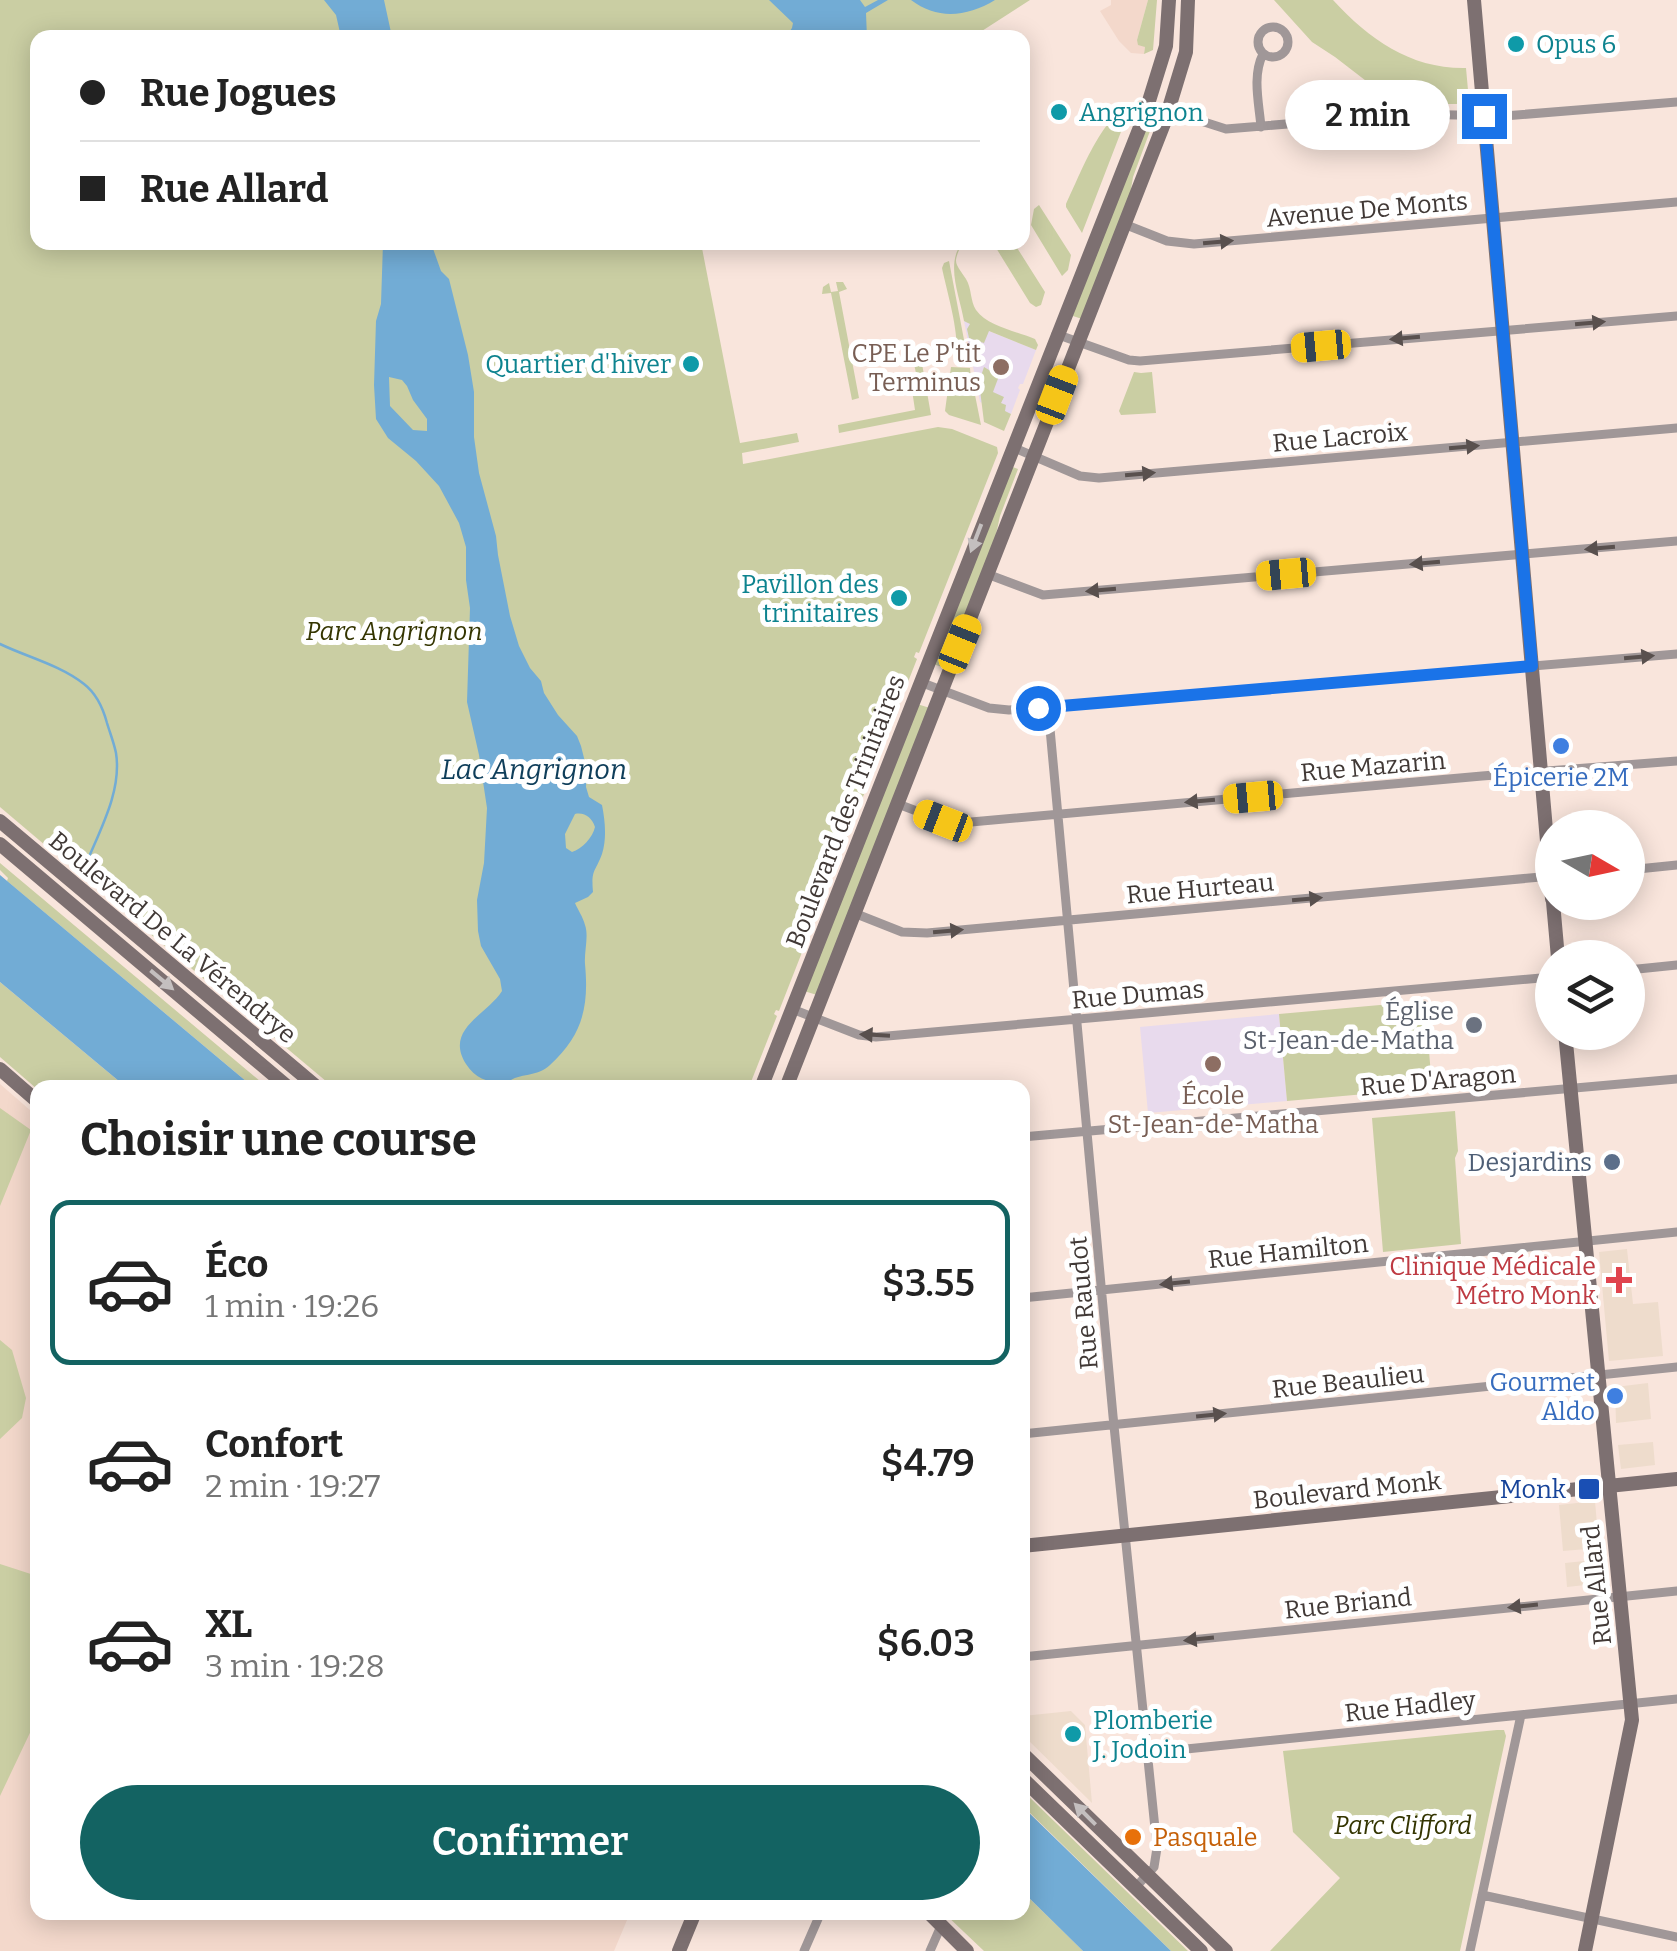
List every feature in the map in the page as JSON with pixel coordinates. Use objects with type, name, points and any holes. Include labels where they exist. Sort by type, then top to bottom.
[{"type":"main road","name":"Boulevard des Trinitaires","points":[[764,1080],[1148,104],[1166,46],[1168,0]]},
{"type":"main road","name":"Boulevard des Trinitaires","points":[[789,1080],[1169,110],[1186,52],[1188,0]]},
{"type":"main road","points":[[1474,1],[1545,810]]},
{"type":"main road","name":"Boulevard De La Vérendrye","points":[[0,821],[308,1080]]},
{"type":"main road","name":"Boulevard De La Vérendrye","points":[[0,844],[280,1080]]},
{"type":"main road","name":"Rue Allard","points":[[1567,1050],[1632,1720],[1585,1951]]},
{"type":"main road","points":[[0,1069],[30,1095]]},
{"type":"main road","name":"Boulevard Monk","points":[[1030,1545],[1677,1478]]},
{"type":"main road","points":[[1030,1761],[1226,1951]]},
{"type":"main road","points":[[1030,1786],[1200,1951]]},
{"type":"main road","points":[[679,1951],[692,1920]]},
{"type":"main road","points":[[935,1920],[967,1951]]},
{"type":"street","points":[[1474,1],[1484,0]]},
{"type":"street","points":[[1261,126],[1257,82],[1263,54]]},
{"type":"street","points":[[1148,104],[1220,128],[1408,114],[1520,115],[1677,102]]},
{"type":"street","name":"Avenue De Monts","points":[[1124,224],[1167,241],[1194,244],[1677,202]]},
{"type":"street","points":[[1056,334],[1140,361],[1677,316]]},
{"type":"street","name":"Rue Lacroix","points":[[1012,447],[1080,476],[1099,478],[1677,428]]},
{"type":"street","points":[[987,574],[1043,594],[1677,541]]},
{"type":"street","points":[[920,682],[999,710],[1677,654]]},
{"type":"street","name":"Rue Raudot","points":[[1048,707],[1157,1859],[1147,1875]]},
{"type":"street","name":"Rue Mazarin","points":[[898,804],[952,824],[1677,761]]},
{"type":"street","points":[[1645,868],[1677,865]]},
{"type":"street","name":"Rue Hurteau","points":[[854,914],[918,934],[1535,878]]},
{"type":"street","points":[[1645,968],[1677,965]]},
{"type":"street","name":"Rue Dumas","points":[[792,1009],[858,1035],[876,1038],[1535,979]]},
{"type":"street","name":"Rue D'Aragon","points":[[1030,1136],[1677,1079]]},
{"type":"street","name":"Rue Hamilton","points":[[1030,1297],[1677,1232]]},
{"type":"street","name":"Rue Beaulieu","points":[[1030,1433],[1677,1368]]},
{"type":"street","name":"Rue Briand","points":[[1030,1656],[1677,1590]]},
{"type":"street","name":"Rue Hadley","points":[[1147,1753],[1677,1700]]},
{"type":"street","points":[[1470,1951],[1520,1716]]},
{"type":"street","points":[[1136,1888],[1147,1875]]},
{"type":"street","points":[[1482,1895],[1677,1937]]},
{"type":"street","points":[[804,1951],[818,1920]]},
{"type":"street","points":[[930,1951],[941,1926]]},
{"type":"shaded area","points":[[1111,0],[1148,0],[1137,40],[1145,47],[1144,54],[1131,53],[1100,11],[1111,5]]},
{"type":"shaded area","name":"CPE Le P'tit Terminus","points":[[964,321],[1036,350],[1011,414],[980,402]]},
{"type":"shaded area","name":"École St-Jean-de-Matha","points":[[1279,1014],[1287,1101],[1148,1113],[1140,1027]]},
{"type":"shaded area","points":[[0,1084],[30,1110],[30,1920],[627,1920],[614,1951],[0,1951]]},
{"type":"shaded area","points":[[1627,1249],[1633,1304],[1658,1302],[1663,1356],[1609,1361],[1599,1252]]},
{"type":"shaded area","points":[[1648,1383],[1651,1419],[1616,1423],[1615,1387]]},
{"type":"shaded area","points":[[1653,1442],[1655,1465],[1621,1469],[1618,1445]]},
{"type":"shaded area","points":[[1595,1501],[1599,1548],[1563,1551],[1559,1505]]},
{"type":"shaded area","points":[[1603,1559],[1603,1583],[1567,1587],[1565,1563]]},
{"type":"shaded area","points":[[1071,1711],[1085,1725],[1092,1803],[1030,1742],[1030,1715]]},
{"type":"green space","name":"Parc Angrignon","points":[[0,0],[1030,0],[983,30],[30,30],[30,250],[702,250],[740,443],[797,433],[799,442],[742,453],[743,464],[938,427],[997,447],[998,453],[919,653],[914,657],[917,659],[779,1011],[774,1014],[777,1016],[752,1080],[325,1080],[112,902],[113,897],[97,883],[91,884],[0,807]]},
{"type":"green space","points":[[1148,0],[1157,0],[1153,50],[1144,54],[1145,47],[1138,45],[1137,40]]},
{"type":"green space","points":[[1274,0],[1333,0],[1362,28],[1393,49],[1427,63],[1466,68],[1469,101],[1396,104],[1312,42]]},
{"type":"green space","points":[[1129,111],[1082,233],[1066,204],[1099,136]]},
{"type":"green space","points":[[1147,122],[1151,123],[1150,131],[1130,195],[1082,319],[1070,315]]},
{"type":"green space","points":[[1039,205],[1071,255],[1068,270],[1062,276],[1031,225],[1034,209]]},
{"type":"green space","points":[[997,250],[1018,250],[1045,292],[1041,305],[1030,303]]},
{"type":"green space","points":[[957,251],[956,262],[976,310],[995,325],[1035,339],[1036,350],[989,331],[984,343],[969,338],[970,324],[964,321],[954,271]]},
{"type":"green space","points":[[949,261],[969,366],[955,364],[955,329],[942,268]]},
{"type":"green space","points":[[836,282],[843,282],[847,289],[839,292],[859,398],[852,400],[831,293],[822,294],[829,283],[831,292],[838,291]]},
{"type":"green space","points":[[921,358],[931,415],[839,433],[838,425],[915,410],[912,390],[919,388],[915,387],[913,359]]},
{"type":"green space","points":[[951,367],[970,368],[981,425],[945,411]]},
{"type":"green space","points":[[984,367],[999,376],[993,392],[1004,397],[1001,403],[1011,414],[1004,431],[984,422],[979,382]]},
{"type":"green space","points":[[1134,372],[1152,372],[1156,413],[1121,415],[1119,411]]},
{"type":"green space","points":[[1010,466],[1018,469],[945,668],[933,664]]},
{"type":"green space","points":[[917,704],[930,708],[817,995],[804,991]]},
{"type":"green space","points":[[0,863],[259,1080],[245,1080],[7,881]]},
{"type":"green space","points":[[0,982],[118,1080],[30,1083],[0,1057]]},
{"type":"green space","points":[[1425,1001],[1432,1088],[1287,1101],[1279,1014]]},
{"type":"green space","points":[[0,1108],[30,1132],[0,1206]]},
{"type":"green space","points":[[1455,1111],[1461,1244],[1383,1252],[1372,1118]]},
{"type":"green space","points":[[0,1340],[12,1350],[26,1398],[22,1418],[0,1439]]},
{"type":"green space","points":[[0,1564],[30,1574],[30,1733],[0,1796]]},
{"type":"green space","name":"Parc Clifford","points":[[1504,1730],[1506,1736],[1460,1951],[1270,1951],[1340,1878],[1293,1832],[1283,1751]]},
{"type":"green space","points":[[1030,1798],[1188,1951],[1171,1951],[1030,1813]]},
{"type":"green space","points":[[1030,1899],[1083,1951],[984,1951],[951,1920],[1030,1920]]},
{"type":"water","points":[[324,0],[384,0],[390,30],[339,30],[336,15]]},
{"type":"water","points":[[769,0],[860,0],[865,7],[888,0],[866,13],[867,30],[791,30],[793,23]]},
{"type":"water","points":[[911,0],[995,0],[974,10],[952,14],[931,11]]},
{"type":"water","name":"Lac Angrignon","points":[[383,250],[434,250],[441,271],[449,279],[468,355],[479,473],[519,646],[558,715],[577,736],[587,770],[589,797],[602,805],[605,842],[593,875],[593,892],[575,903],[587,934],[586,993],[581,1019],[570,1042],[550,1065],[512,1080],[479,1077],[466,1064],[460,1041],[470,1023],[502,991],[478,931],[477,900],[487,808],[467,702],[470,608],[466,547],[459,523],[439,486],[388,438],[376,419],[376,321],[381,304]],"holes":[[[389,377],[402,380],[427,419],[427,431],[413,430],[390,406]],[[575,814],[582,814],[595,827],[586,842],[572,852],[566,848],[565,834]]]},
{"type":"water","points":[[0,875],[245,1080],[118,1080],[0,982]]},
{"type":"water","points":[[1030,1814],[1171,1951],[1083,1951],[1030,1899]]},
{"type":"waterway","points":[[0,644],[75,677],[93,692],[104,712],[116,753],[116,782],[86,864]]},
{"type":"place","name":"Opus 6","points":[[1516,44]]},
{"type":"place","name":"Angrignon","points":[[1059,112]]},
{"type":"place","name":"Quartier d'hiver","points":[[691,364]]},
{"type":"place","name":"CPE Le P'tit Terminus","points":[[1001,367]]},
{"type":"place","name":"Pavillon des trinitaires","points":[[899,598]]},
{"type":"place","name":"Épicerie 2M","points":[[1561,746]]},
{"type":"place","name":"Église St-Jean-de-Matha","points":[[1474,1025]]},
{"type":"place","name":"École St-Jean-de-Matha","points":[[1213,1064]]},
{"type":"place","name":"Desjardins","points":[[1612,1162]]},
{"type":"place","name":"Clinique Médicale Métro Monk","points":[[1619,1280]]},
{"type":"place","name":"Gourmet Aldo","points":[[1615,1396]]},
{"type":"place","name":"Monk","points":[[1589,1489]]},
{"type":"place","name":"Plomberie J. Jodoin","points":[[1073,1734]]},
{"type":"place","name":"Pasquale","points":[[1133,1837]]},
{"type":"route","points":[[1038,708],[1532,666],[1484,116]]}]
